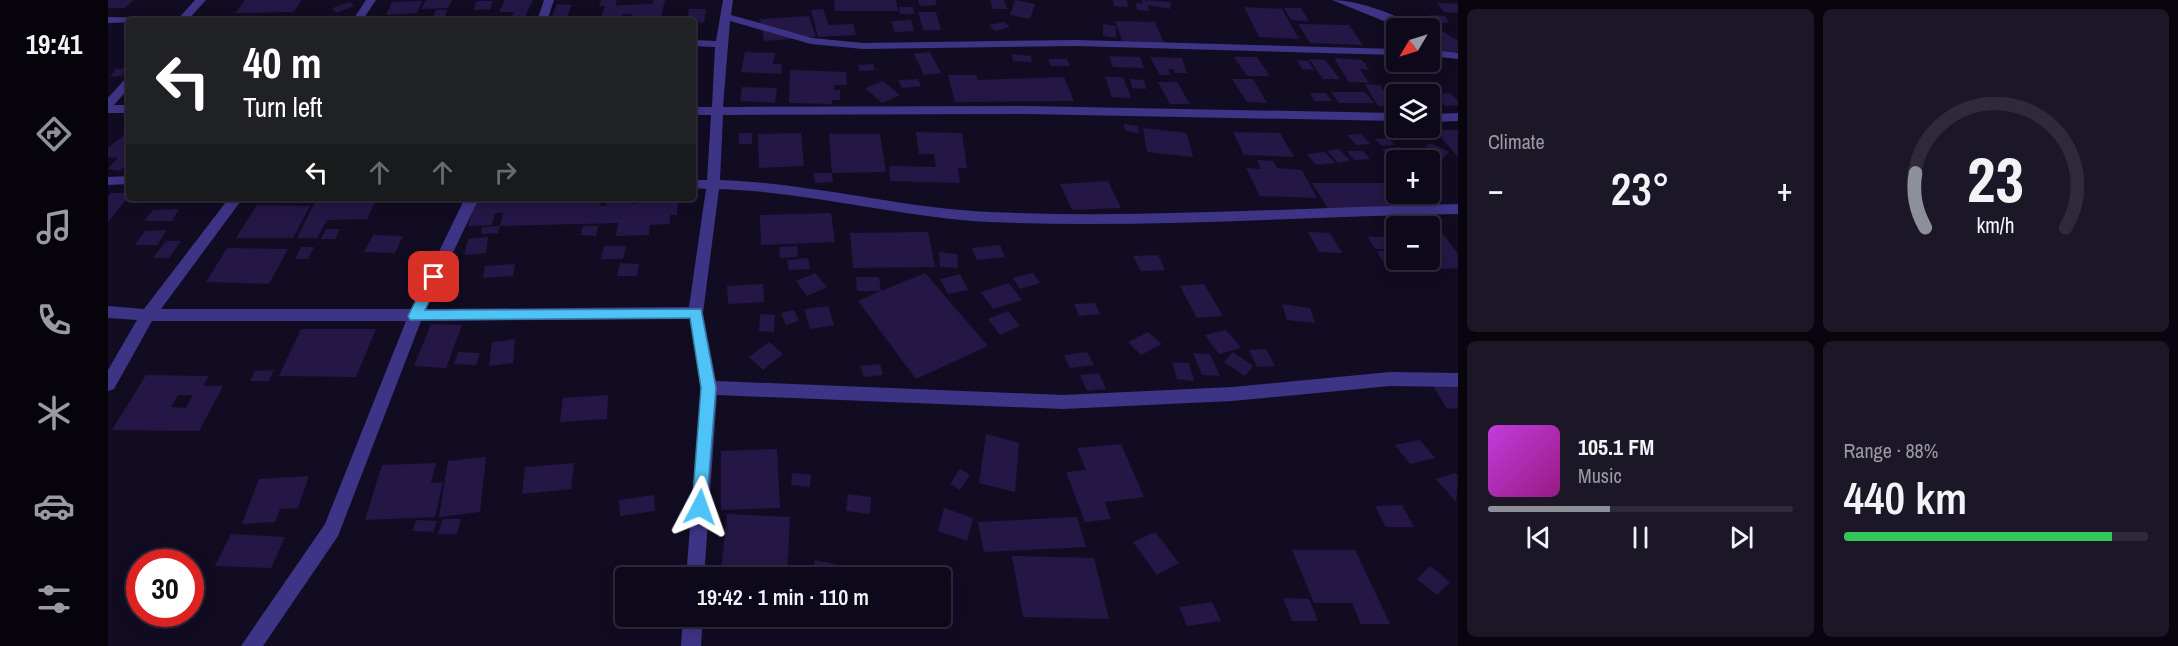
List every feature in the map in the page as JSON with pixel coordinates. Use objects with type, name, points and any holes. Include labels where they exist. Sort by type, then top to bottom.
[{"type":"street","points":[[184,18],[201,0]]},
{"type":"street","points":[[359,18],[371,0]]},
{"type":"street","points":[[543,18],[549,0]]},
{"type":"street","points":[[696,567],[709,388],[696,313],[713,184],[721,44],[728,0]]},
{"type":"street","points":[[1337,0],[1360,6],[1386,18]]},
{"type":"street","points":[[727,17],[811,41],[863,46],[1076,43],[1386,52]]},
{"type":"street","points":[[108,20],[126,20]]},
{"type":"street","points":[[696,43],[721,44]]},
{"type":"street","points":[[108,107],[126,85]]},
{"type":"street","points":[[108,107],[126,109]]},
{"type":"street","points":[[696,111],[1026,110],[1386,117]]},
{"type":"street","points":[[1440,118],[1458,117]]},
{"type":"street","points":[[108,181],[126,180]]},
{"type":"street","points":[[696,184],[803,192],[905,210],[989,217],[1458,209]]},
{"type":"street","points":[[108,384],[148,315],[234,201]]},
{"type":"street","points":[[251,646],[332,530],[370,438],[415,316],[471,201]]},
{"type":"street","points":[[108,312],[148,315],[415,316],[696,313]]},
{"type":"street","points":[[709,388],[1063,402],[1232,394],[1390,379],[1458,380]]},
{"type":"street","points":[[691,646],[692,627]]},
{"type":"building","points":[[108,0],[133,0],[125,8],[108,8]]},
{"type":"building","points":[[245,0],[301,0],[294,12],[235,13]]},
{"type":"building","points":[[426,0],[452,0],[448,8],[421,9]]},
{"type":"building","points":[[505,0],[533,0],[524,18],[511,18],[514,12],[499,12]]},
{"type":"building","points":[[601,0],[617,0],[615,6],[599,6]]},
{"type":"building","points":[[653,0],[665,0],[661,18],[631,18],[632,14],[623,14],[622,18],[601,18],[605,6],[652,4]]},
{"type":"building","points":[[834,0],[896,0],[898,11],[835,11]]},
{"type":"building","points":[[918,0],[935,0],[937,5],[920,6]]},
{"type":"building","points":[[990,0],[1004,0],[1007,9],[993,9]]},
{"type":"building","points":[[1015,0],[1035,4],[1030,19],[1010,15]]},
{"type":"building","points":[[1113,0],[1127,0],[1128,7],[1114,6]]},
{"type":"building","points":[[1142,0],[1171,2],[1170,9],[1148,5],[1149,11],[1137,10],[1136,3],[1142,4]]},
{"type":"building","points":[[422,1],[417,13],[386,15],[392,2]]},
{"type":"building","points":[[477,1],[493,1],[490,9],[473,10]]},
{"type":"building","points":[[350,2],[354,6],[336,13],[332,8]]},
{"type":"building","points":[[1437,3],[1458,4],[1458,13],[1444,12]]},
{"type":"building","points":[[557,4],[572,5],[566,18],[551,18]]},
{"type":"building","points":[[899,7],[913,7],[914,14],[900,14]]},
{"type":"building","points":[[1244,7],[1282,9],[1299,39],[1259,37]]},
{"type":"building","points":[[1284,8],[1301,8],[1309,21],[1291,20]]},
{"type":"building","points":[[689,9],[706,9],[704,23],[696,22],[696,18],[688,18]]},
{"type":"building","points":[[823,9],[829,25],[853,24],[856,35],[818,37],[811,10]]},
{"type":"building","points":[[436,10],[447,10],[444,18],[432,18]]},
{"type":"building","points":[[918,12],[936,12],[941,30],[923,30]]},
{"type":"building","points":[[1430,15],[1445,16],[1449,23],[1440,22],[1440,18],[1432,18]]},
{"type":"building","points":[[809,16],[816,37],[764,41],[760,19]]},
{"type":"building","points":[[911,20],[914,31],[895,32],[891,21]]},
{"type":"building","points":[[1115,21],[1155,22],[1165,45],[1123,43]]},
{"type":"building","points":[[1004,22],[1010,27],[995,31],[989,25]]},
{"type":"building","points":[[1103,24],[1116,26],[1116,38],[1103,36]]},
{"type":"building","points":[[1298,24],[1349,25],[1363,45],[1310,43]]},
{"type":"building","points":[[1440,29],[1458,41],[1458,52],[1440,56]]},
{"type":"building","points":[[745,52],[775,53],[773,64],[782,64],[781,74],[741,72]]},
{"type":"building","points":[[930,52],[941,73],[924,75],[914,54]]},
{"type":"building","points":[[1012,54],[1031,56],[1032,62],[1013,61]]},
{"type":"building","points":[[1109,56],[1140,57],[1144,68],[1113,67]]},
{"type":"building","points":[[1150,57],[1182,58],[1187,73],[1175,73],[1173,69],[1168,69],[1170,75],[1160,75]]},
{"type":"building","points":[[1234,57],[1257,57],[1270,76],[1247,76]]},
{"type":"building","points":[[1334,58],[1362,60],[1369,70],[1360,69],[1369,83],[1349,82]]},
{"type":"building","points":[[1048,59],[1067,59],[1070,66],[1051,66]]},
{"type":"building","points":[[1309,59],[1325,60],[1340,79],[1323,79]]},
{"type":"building","points":[[1297,60],[1308,61],[1314,70],[1302,69]]},
{"type":"building","points":[[873,64],[875,70],[860,71],[858,65]]},
{"type":"building","points":[[126,68],[126,71],[122,76],[110,77],[116,69]]},
{"type":"building","points":[[790,70],[846,72],[847,85],[834,85],[834,90],[840,90],[840,100],[832,100],[832,104],[789,103]]},
{"type":"building","points":[[948,75],[976,75],[978,80],[1064,77],[1074,101],[955,102]]},
{"type":"building","points":[[1105,77],[1123,77],[1131,98],[1112,97]]},
{"type":"building","points":[[918,79],[921,86],[902,88],[898,80]]},
{"type":"building","points":[[1130,79],[1144,80],[1146,89],[1132,88]]},
{"type":"building","points":[[1232,79],[1253,79],[1267,103],[1247,102]]},
{"type":"building","points":[[883,81],[900,95],[882,103],[865,88]]},
{"type":"building","points":[[1158,82],[1177,82],[1190,104],[1170,104]]},
{"type":"building","points":[[1365,84],[1380,85],[1386,94],[1386,106],[1378,106]]},
{"type":"building","points":[[742,87],[777,88],[775,103],[740,101]]},
{"type":"building","points":[[1331,92],[1365,92],[1374,103],[1339,103]]},
{"type":"building","points":[[1310,93],[1326,93],[1332,101],[1315,101]]},
{"type":"building","points":[[1450,93],[1458,101],[1458,105],[1446,106],[1440,101],[1440,94]]},
{"type":"building","points":[[1124,124],[1138,126],[1139,133],[1125,131]]},
{"type":"building","points":[[1143,128],[1187,133],[1193,157],[1147,152]]},
{"type":"building","points":[[1440,130],[1458,130],[1458,157],[1440,136]]},
{"type":"building","points":[[916,132],[962,133],[967,168],[958,168],[960,183],[890,181],[889,166],[936,167],[934,154],[919,154]]},
{"type":"building","points":[[1233,132],[1280,133],[1294,157],[1244,155]]},
{"type":"building","points":[[126,133],[126,160],[124,162],[126,165],[119,171],[108,169],[118,158],[108,157],[108,148]]},
{"type":"building","points":[[739,133],[752,133],[752,144],[739,144]]},
{"type":"building","points":[[801,133],[804,166],[759,168],[758,134]]},
{"type":"building","points":[[829,134],[880,134],[886,172],[832,173]]},
{"type":"building","points":[[1361,134],[1370,144],[1356,145],[1347,135]]},
{"type":"building","points":[[1388,138],[1395,145],[1382,146],[1375,139]]},
{"type":"building","points":[[1430,143],[1449,152],[1443,158],[1440,157],[1440,150],[1424,149]]},
{"type":"building","points":[[1399,147],[1402,150],[1386,150],[1386,153],[1382,149]]},
{"type":"building","points":[[1339,149],[1350,161],[1338,163],[1327,151]]},
{"type":"building","points":[[1347,151],[1363,151],[1370,159],[1354,160]]},
{"type":"building","points":[[1325,152],[1335,163],[1316,165],[1307,154]]},
{"type":"building","points":[[1257,160],[1273,161],[1277,168],[1302,170],[1317,198],[1260,196],[1246,168],[1261,169]]},
{"type":"building","points":[[814,173],[832,173],[833,182],[815,183]]},
{"type":"building","points":[[1108,181],[1121,208],[1072,210],[1060,184]]},
{"type":"building","points":[[1312,183],[1386,183],[1386,204],[1430,204],[1438,214],[1331,213]]},
{"type":"building","points":[[111,193],[126,193],[126,200],[108,222],[108,197]]},
{"type":"building","points":[[375,201],[367,219],[327,220],[317,238],[297,238],[315,202]]},
{"type":"building","points":[[475,201],[601,201],[600,206],[606,206],[607,201],[633,201],[632,204],[638,204],[638,201],[678,201],[677,215],[670,215],[670,224],[650,225],[649,235],[616,236],[618,223],[500,226],[503,213],[495,213],[492,225],[468,226]]},
{"type":"building","points":[[257,205],[310,206],[293,238],[236,238]]},
{"type":"building","points":[[179,209],[172,221],[144,221],[153,210]]},
{"type":"building","points":[[831,213],[835,242],[761,245],[760,215]]},
{"type":"building","points":[[500,226],[498,233],[481,234],[482,227]]},
{"type":"building","points":[[583,226],[598,226],[596,236],[580,235]]},
{"type":"building","points":[[326,229],[340,229],[335,239],[321,239]]},
{"type":"building","points":[[167,230],[157,245],[135,245],[145,231]]},
{"type":"building","points":[[928,232],[935,267],[853,268],[850,233]]},
{"type":"building","points":[[1308,232],[1330,233],[1342,253],[1319,252]]},
{"type":"building","points":[[373,235],[403,236],[395,253],[364,252]]},
{"type":"building","points":[[1440,235],[1444,235],[1458,254],[1458,268],[1440,269]]},
{"type":"building","points":[[488,237],[486,253],[464,255],[468,239]]},
{"type":"building","points":[[1368,237],[1386,237],[1386,249],[1375,249]]},
{"type":"building","points":[[166,241],[181,241],[169,258],[153,258]]},
{"type":"building","points":[[1000,245],[1005,257],[977,260],[972,248]]},
{"type":"building","points":[[604,246],[626,246],[623,259],[601,259]]},
{"type":"building","points":[[797,246],[798,257],[780,258],[779,247]]},
{"type":"building","points":[[301,247],[314,247],[308,259],[295,259]]},
{"type":"building","points":[[227,248],[288,249],[269,284],[206,282]]},
{"type":"building","points":[[1377,251],[1386,251],[1386,267]]},
{"type":"building","points":[[939,252],[957,254],[958,268],[940,267]]},
{"type":"building","points":[[1158,255],[1165,270],[1141,271],[1133,256]]},
{"type":"building","points":[[808,258],[810,269],[789,270],[787,260]]},
{"type":"building","points":[[620,263],[639,264],[637,276],[617,276]]},
{"type":"building","points":[[515,264],[513,276],[483,278],[485,266]]},
{"type":"building","points":[[815,273],[827,287],[807,296],[796,281]]},
{"type":"building","points":[[925,273],[988,346],[916,379],[858,301],[880,291],[857,291],[856,277],[879,277],[881,291]]},
{"type":"building","points":[[1033,273],[1040,283],[1020,289],[1013,278]]},
{"type":"building","points":[[960,274],[968,290],[948,294],[940,279]]},
{"type":"building","points":[[1009,283],[1022,300],[993,309],[981,292]]},
{"type":"building","points":[[763,284],[764,302],[728,304],[727,286]]},
{"type":"building","points":[[1204,284],[1223,316],[1197,318],[1180,286]]},
{"type":"building","points":[[1095,303],[1100,314],[1079,316],[1074,304]]},
{"type":"building","points":[[1282,304],[1310,308],[1315,323],[1287,320]]},
{"type":"building","points":[[828,306],[834,325],[810,329],[804,309]]},
{"type":"building","points":[[794,310],[799,321],[786,325],[781,313]]},
{"type":"building","points":[[1008,311],[1020,326],[1000,335],[988,319]]},
{"type":"building","points":[[760,314],[775,315],[774,332],[759,331]]},
{"type":"building","points":[[431,324],[462,325],[446,368],[414,366]]},
{"type":"building","points":[[301,329],[376,329],[356,377],[279,376]]},
{"type":"building","points":[[1226,330],[1241,348],[1219,354],[1205,335]]},
{"type":"building","points":[[1148,332],[1162,344],[1141,355],[1128,342]]},
{"type":"building","points":[[515,339],[513,363],[489,366],[492,342]]},
{"type":"building","points":[[769,342],[783,354],[763,370],[749,357]]},
{"type":"building","points":[[1266,349],[1275,366],[1257,367],[1249,350]]},
{"type":"building","points":[[458,352],[480,353],[476,365],[454,364]]},
{"type":"building","points":[[1087,352],[1094,365],[1070,368],[1064,355]]},
{"type":"building","points":[[1233,352],[1253,366],[1245,376],[1224,362]]},
{"type":"building","points":[[1193,353],[1210,354],[1220,376],[1202,375]]},
{"type":"building","points":[[1172,362],[1189,363],[1194,381],[1177,379]]},
{"type":"building","points":[[880,364],[883,375],[864,377],[860,366]]},
{"type":"building","points":[[274,370],[269,381],[250,381],[255,371]]},
{"type":"building","points":[[1099,373],[1106,389],[1087,391],[1080,375]]},
{"type":"building","points":[[146,375],[209,376],[203,386],[223,386],[199,431],[112,430]],"holes":[[[178,395],[193,395],[186,408],[171,407]]]},
{"type":"building","points":[[1433,386],[1458,386],[1458,408],[1447,409]]},
{"type":"building","points":[[608,395],[607,419],[560,422],[563,398]]},
{"type":"building","points":[[986,434],[1019,443],[1015,492],[979,483]]},
{"type":"building","points":[[1420,440],[1435,458],[1410,464],[1395,445]]},
{"type":"building","points":[[1121,444],[1144,497],[1105,502],[1111,519],[1085,522],[1066,472],[1086,470],[1077,448]]},
{"type":"building","points":[[777,449],[780,508],[721,510],[721,451]]},
{"type":"building","points":[[486,457],[480,512],[439,517],[448,461]]},
{"type":"building","points":[[436,463],[431,483],[443,482],[435,517],[365,520],[382,465]]},
{"type":"building","points":[[574,463],[571,489],[522,494],[525,467]]},
{"type":"building","points":[[960,469],[970,475],[960,490],[950,484]]},
{"type":"building","points":[[792,473],[811,475],[810,487],[791,485]]},
{"type":"building","points":[[1455,473],[1458,476],[1456,502],[1436,479]]},
{"type":"building","points":[[309,476],[298,508],[280,509],[275,522],[242,524],[259,479]]},
{"type":"building","points":[[848,494],[871,497],[870,514],[846,511]]},
{"type":"building","points":[[654,495],[655,511],[620,516],[619,500]]},
{"type":"building","points":[[1402,505],[1414,527],[1386,527],[1375,506]]},
{"type":"building","points":[[944,508],[973,518],[967,541],[938,531]]},
{"type":"building","points":[[727,514],[790,517],[787,567],[721,567]]},
{"type":"building","points":[[1077,517],[1086,547],[984,552],[978,522]]},
{"type":"building","points":[[443,519],[461,519],[457,534],[438,534]]},
{"type":"building","points":[[416,520],[437,521],[433,532],[412,531]]},
{"type":"building","points":[[1155,532],[1179,563],[1157,575],[1133,542]]},
{"type":"building","points":[[231,534],[285,537],[271,568],[215,566]]},
{"type":"building","points":[[1292,550],[1355,550],[1390,624],[1361,624],[1352,603],[1314,603]]},
{"type":"building","points":[[1012,556],[1094,558],[1109,619],[1023,617]]},
{"type":"building","points":[[815,560],[835,564],[835,567],[814,567]]},
{"type":"building","points":[[1430,566],[1450,582],[1437,595],[1417,579]]},
{"type":"building","points":[[1283,598],[1309,599],[1318,621],[1292,621]]},
{"type":"building","points":[[1212,602],[1221,621],[1187,626],[1179,607]]},
{"type":"route","points":[[434,277],[415,316],[696,313],[709,388],[700,507]]}]
